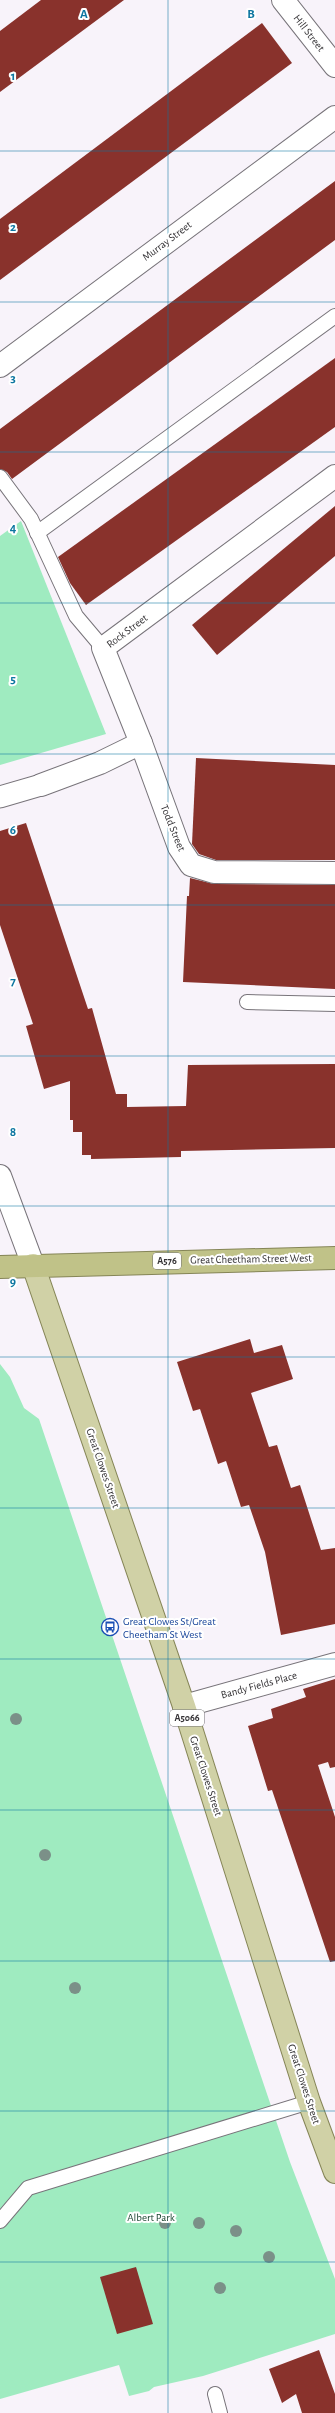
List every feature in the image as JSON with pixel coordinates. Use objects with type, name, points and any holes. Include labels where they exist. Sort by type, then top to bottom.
[{"type":"highway","name":"Great Cheetham Street West","points":[[0,1267],[335,1258]]},
{"type":"main road","name":"Great Clowes Street","points":[[33,1265],[184,1706],[310,2102],[335,2172]]},
{"type":"street","name":"Hill Street","points":[[283,0],[335,66]]},
{"type":"street","name":"Murray Street","points":[[2,358],[335,117]]},
{"type":"street","name":"Rock Street","points":[[141,742],[103,648],[335,476]]},
{"type":"street","points":[[0,797],[41,785],[100,764],[141,742]]},
{"type":"street","name":"Todd Street","points":[[141,742],[179,847],[191,865],[214,872],[335,874]]},
{"type":"street","name":"Great Clowes Street","points":[[0,1176],[33,1265]]},
{"type":"street","name":"Bandy Fields Place","points":[[184,1706],[335,1664]]},
{"type":"lane","points":[[38,533],[335,316]]},
{"type":"lane","points":[[0,477],[31,519],[76,616],[103,648]]},
{"type":"lane","points":[[247,1002],[335,1004]]},
{"type":"lane","points":[[0,2221],[28,2188],[310,2102]]},
{"type":"lane","points":[[215,2394],[220,2413]]},
{"type":"green space","points":[[21,521],[106,734],[0,765],[0,536]]},
{"type":"green space","name":"Albert Park","points":[[0,1364],[10,1377],[24,1408],[39,1419],[290,2162],[335,2279],[335,2334],[203,2376],[154,2387],[149,2391],[129,2396],[119,2365],[0,2399]]},
{"type":"building","points":[[41,0],[124,0],[0,92],[0,31]]},
{"type":"building","points":[[262,23],[292,63],[0,280],[0,219]]},
{"type":"building","points":[[335,181],[335,240],[12,479],[7,472],[0,469],[0,429]]},
{"type":"building","points":[[335,358],[335,427],[86,605],[70,583],[58,557]]},
{"type":"building","points":[[335,506],[335,556],[217,655],[192,625]]},
{"type":"building","points":[[196,758],[335,765],[335,860],[216,860],[199,854],[192,844]]},
{"type":"building","points":[[26,823],[88,1009],[92,1008],[116,1094],[127,1094],[127,1107],[186,1106],[188,1065],[335,1064],[335,1148],[181,1151],[181,1157],[91,1159],[91,1155],[82,1155],[82,1132],[73,1132],[73,1120],[70,1120],[70,1081],[44,1089],[26,1026],[33,1024],[0,925],[0,831]]},
{"type":"building","points":[[190,878],[214,884],[335,885],[335,989],[183,982],[187,896],[189,896]]},
{"type":"building","points":[[250,1339],[254,1353],[282,1345],[293,1379],[251,1393],[269,1447],[277,1445],[291,1488],[300,1485],[321,1550],[335,1548],[335,1624],[281,1635],[265,1552],[249,1505],[241,1507],[226,1461],[218,1464],[200,1409],[193,1411],[177,1362]]},
{"type":"building","points":[[335,1679],[335,1767],[330,1768],[328,1762],[318,1765],[335,1817],[335,1961],[330,1962],[272,1790],[268,1791],[248,1726],[273,1718],[271,1709],[306,1697],[303,1689]]},
{"type":"building","points":[[136,2267],[153,2324],[117,2334],[100,2277]]},
{"type":"building","points":[[319,2350],[335,2394],[335,2413],[302,2413],[296,2394],[282,2403],[269,2369]]},
{"type":"place","name":"Great Clowes St/Great Cheetham St West","points":[[110,1627]]}]
